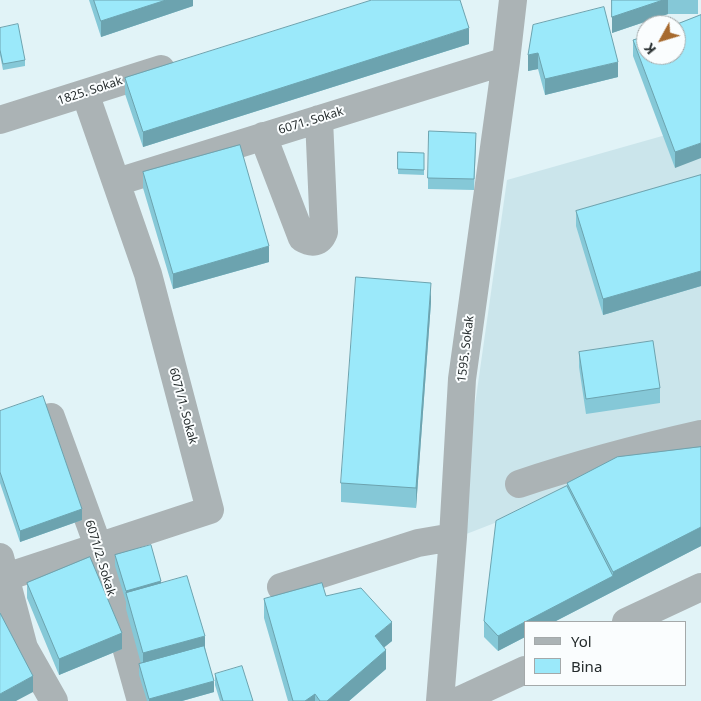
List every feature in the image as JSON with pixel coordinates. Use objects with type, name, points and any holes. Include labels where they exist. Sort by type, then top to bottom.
[{"type":"street","name":"1595. Sokak","points":[[440,701],[453,537],[462,379],[513,0]]},
{"type":"street","name":"1825. Sokak","points":[[0,120],[187,61]]},
{"type":"street","name":"6071. Sokak","points":[[116,182],[506,61]]},
{"type":"street","name":"6071/1. Sokak","points":[[2,571],[98,547],[210,510],[148,274],[85,93]]},
{"type":"street","points":[[263,136],[302,238],[308,242],[314,242],[319,240],[324,232],[319,119]]},
{"type":"street","name":"6071/2. Sokak","points":[[51,417],[98,547],[141,701]]},
{"type":"street","points":[[519,484],[639,448],[701,434]]},
{"type":"street","points":[[281,586],[418,542],[453,537]]},
{"type":"street","points":[[2,571],[24,648],[54,701]]},
{"type":"street","points":[[628,621],[701,587]]},
{"type":"street","points":[[458,701],[524,670]]},
{"type":"shaded area","points":[[701,125],[701,443],[456,538],[507,180]]},
{"type":"building","points":[[94,0],[166,0],[101,21]]},
{"type":"building","points":[[372,0],[460,0],[469,28],[143,132],[125,78]]},
{"type":"building","points":[[612,0],[663,0],[612,17]]},
{"type":"building","points":[[604,7],[618,62],[545,79],[538,53],[528,55],[533,25]]},
{"type":"building","points":[[701,15],[701,143],[675,152],[642,65],[686,65],[686,21]]},
{"type":"building","points":[[18,24],[25,60],[3,64],[0,50],[0,28]]},
{"type":"building","points":[[429,131],[476,133],[474,179],[428,178]]},
{"type":"building","points":[[240,145],[269,246],[173,274],[143,172]]},
{"type":"building","points":[[398,152],[424,153],[424,170],[398,169]]},
{"type":"building","points":[[701,175],[701,271],[603,299],[576,211]]},
{"type":"building","points":[[356,277],[431,283],[416,488],[341,483]]},
{"type":"building","points":[[653,341],[660,388],[586,399],[579,352]]},
{"type":"building","points":[[43,396],[82,509],[20,531],[0,472],[0,411]]},
{"type":"building","points":[[701,447],[701,527],[613,572],[567,483],[617,457]]},
{"type":"building","points":[[567,486],[613,576],[498,636],[484,621],[496,521]]},
{"type":"building","points":[[151,545],[161,581],[126,591],[115,555]]},
{"type":"building","points":[[90,557],[122,633],[59,659],[27,583]]},
{"type":"building","points":[[187,576],[205,636],[143,653],[126,593]]},
{"type":"building","points":[[322,583],[326,596],[361,588],[392,622],[375,636],[386,650],[327,701],[320,701],[315,694],[305,701],[293,701],[264,599]]},
{"type":"building","points":[[0,613],[33,676],[0,694]]},
{"type":"building","points":[[204,646],[214,681],[149,699],[139,664]]},
{"type":"building","points":[[242,666],[253,701],[223,701],[215,674]]}]
